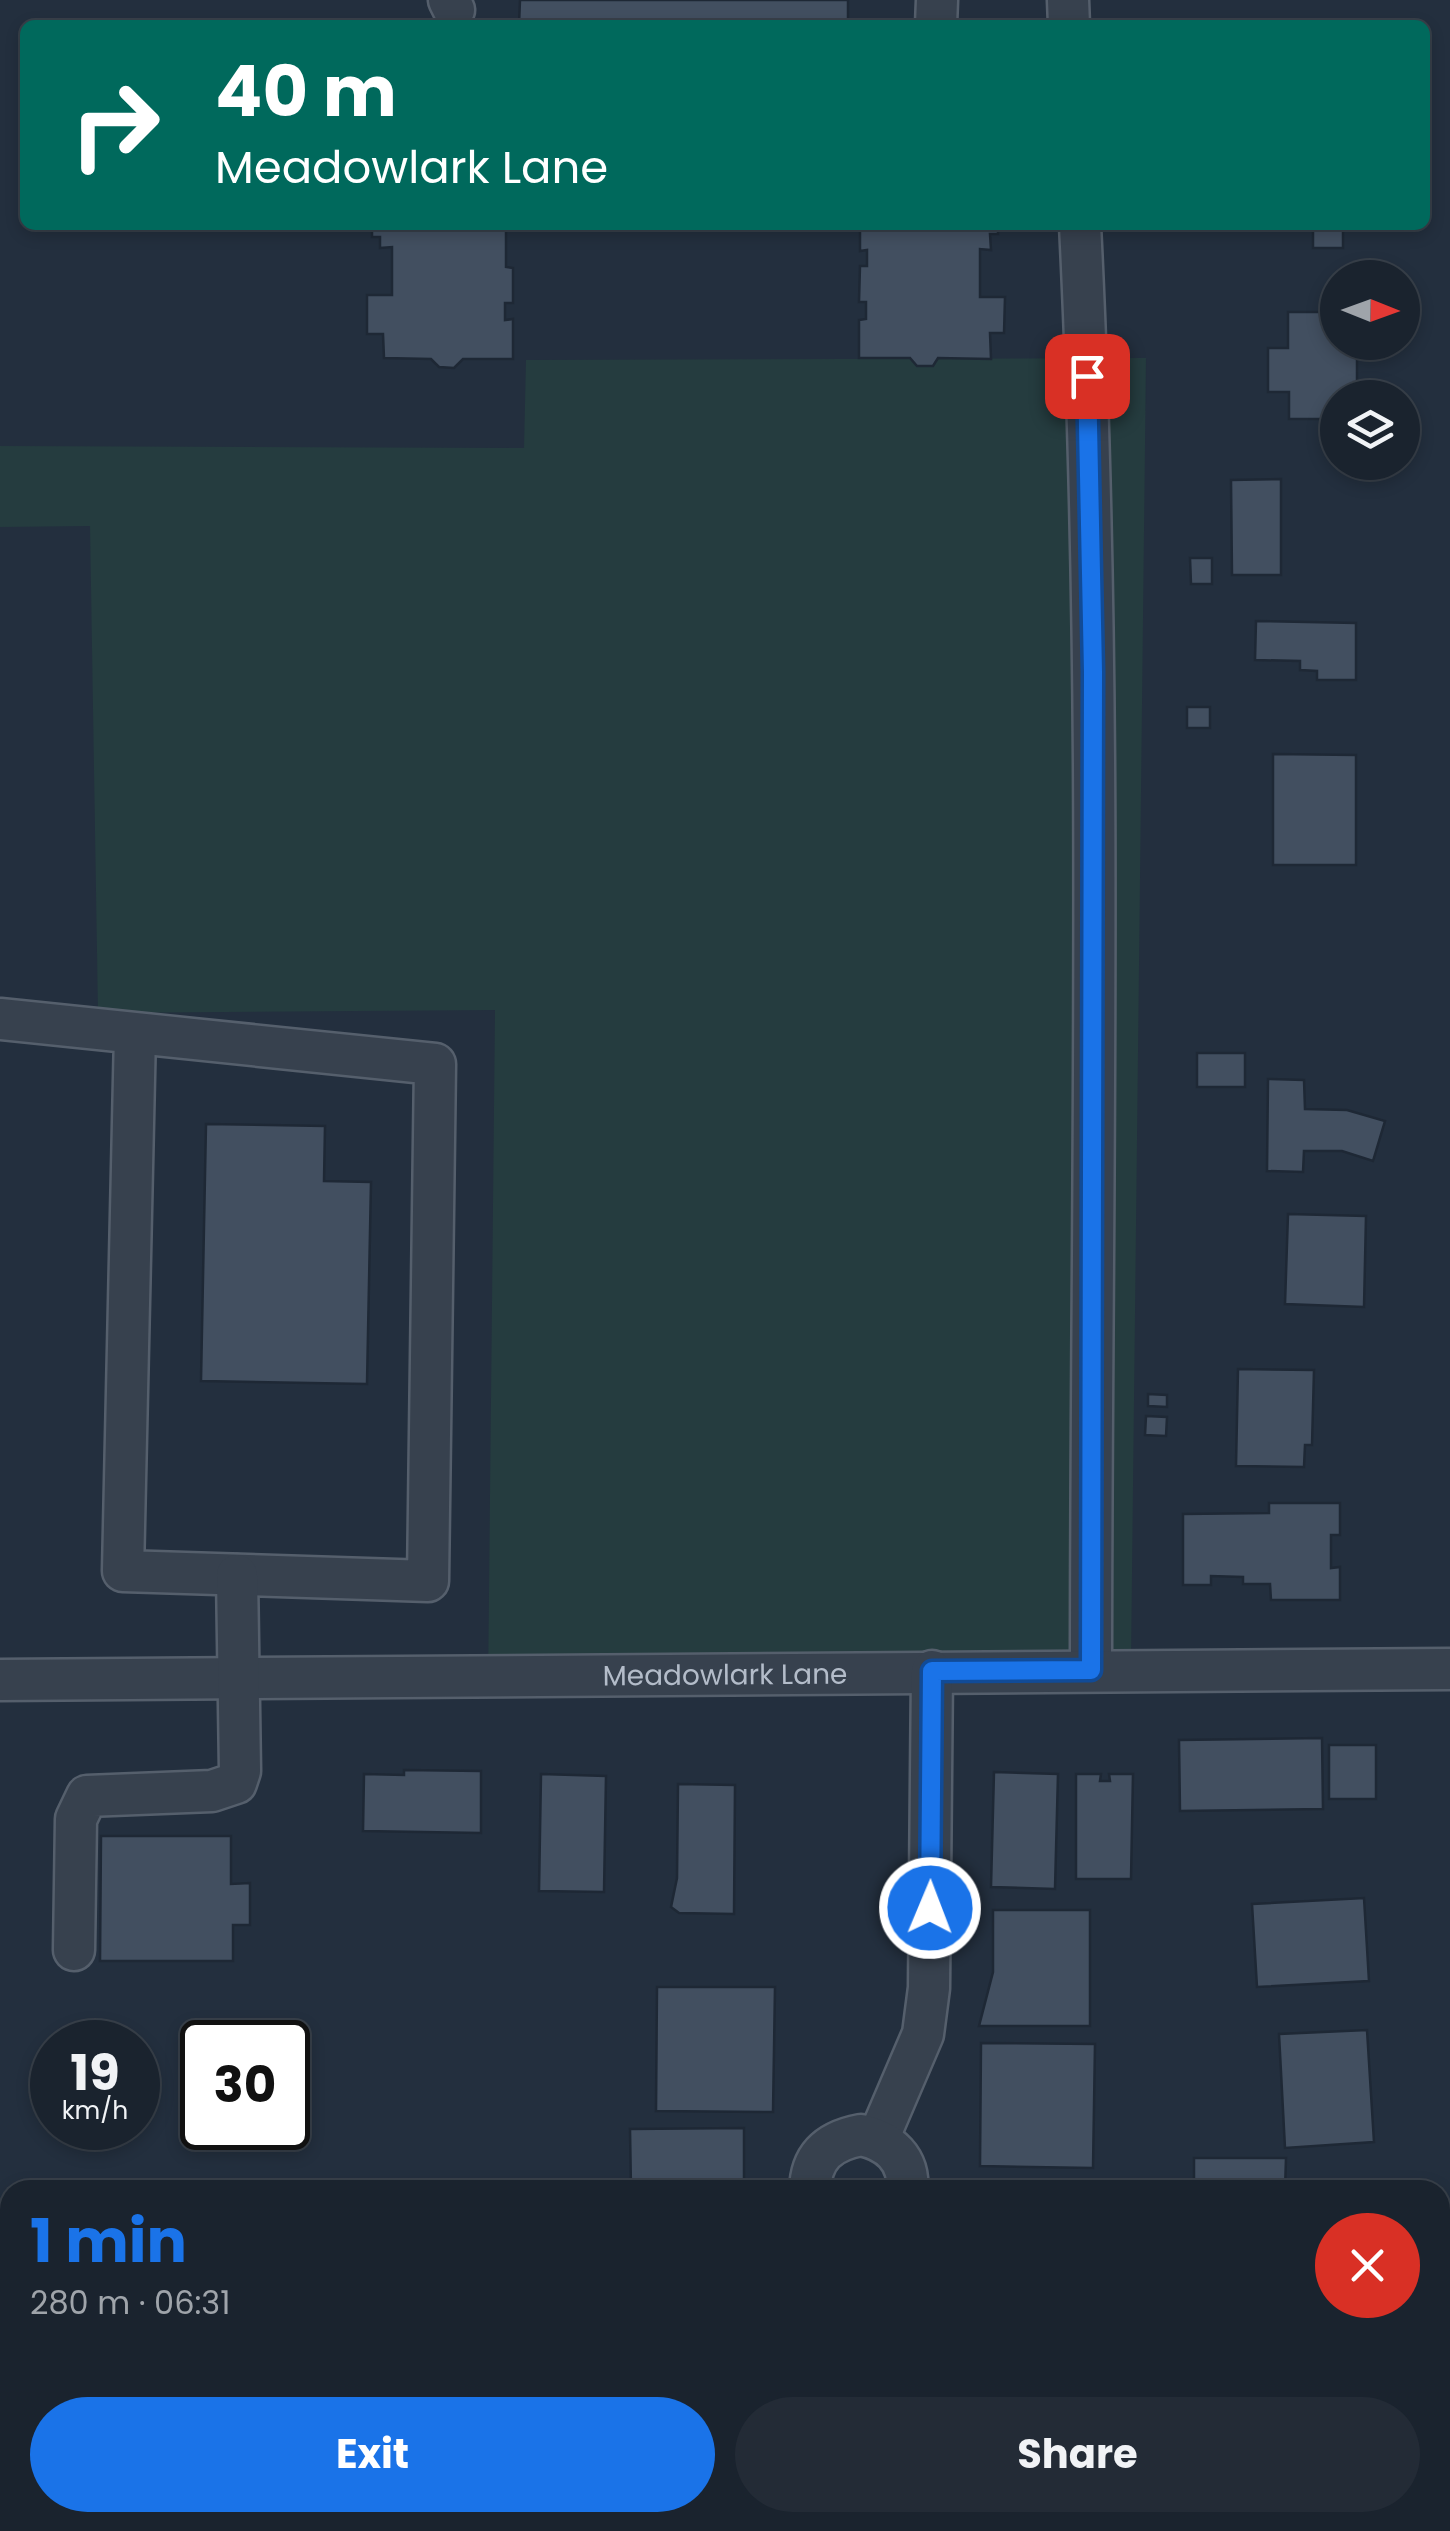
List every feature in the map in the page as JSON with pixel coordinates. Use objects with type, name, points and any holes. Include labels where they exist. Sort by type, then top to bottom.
[{"type":"street","points":[[1080,230],[1091,452],[1093,632],[1091,1670]]},
{"type":"street","points":[[0,1019],[435,1064],[428,1581],[123,1571],[135,1033]]},
{"type":"street","points":[[74,1950],[80,1808],[87,1796],[212,1791],[236,1782],[240,1771],[237,1575]]},
{"type":"street","name":"Meadowlark Lane","points":[[0,1680],[1450,1669]]},
{"type":"street","points":[[878,2139],[923,2034],[929,1988],[932,1671]]},
{"type":"street","points":[[811,2180],[826,2148],[840,2138],[861,2135],[878,2139],[894,2150],[904,2164],[906,2180]]},
{"type":"green space","points":[[1146,358],[1131,1661],[488,1690],[495,1010],[98,1013],[90,526],[0,527],[0,446],[524,448],[526,360]]},
{"type":"building","points":[[520,0],[848,0],[848,20],[519,20]]},
{"type":"building","points":[[372,230],[506,230],[506,267],[513,268],[513,303],[505,303],[505,320],[513,319],[513,359],[463,359],[454,368],[439,367],[431,359],[384,358],[383,334],[367,334],[367,295],[392,295],[392,247],[380,248],[380,237],[372,237]]},
{"type":"building","points":[[860,230],[998,230],[998,234],[990,234],[991,250],[980,249],[980,297],[1005,297],[1004,333],[990,333],[991,359],[938,358],[933,366],[917,366],[910,358],[859,358],[859,320],[866,319],[866,302],[859,302],[860,266],[867,266],[867,250],[860,251]]},
{"type":"building","points":[[1313,230],[1343,230],[1343,248],[1313,248]]},
{"type":"building","points":[[1288,312],[1320,312],[1320,360],[1357,360],[1357,380],[1320,380],[1320,419],[1289,419],[1289,392],[1268,392],[1268,348],[1288,348]]},
{"type":"building","points":[[1281,479],[1281,575],[1232,575],[1231,480]]},
{"type":"building","points":[[1190,558],[1212,558],[1212,584],[1191,584]]},
{"type":"building","points":[[1256,621],[1356,623],[1356,680],[1317,680],[1317,671],[1300,670],[1300,661],[1255,660]]},
{"type":"building","points":[[1187,707],[1210,707],[1210,728],[1187,728]]},
{"type":"building","points":[[1273,754],[1356,755],[1356,865],[1273,865]]},
{"type":"building","points":[[1197,1053],[1245,1053],[1245,1087],[1197,1087]]},
{"type":"building","points":[[1268,1079],[1304,1080],[1305,1109],[1347,1110],[1385,1121],[1373,1161],[1342,1151],[1304,1151],[1303,1172],[1267,1171]]},
{"type":"building","points":[[206,1124],[325,1126],[324,1181],[371,1182],[367,1384],[201,1381]]},
{"type":"building","points":[[1288,1214],[1366,1216],[1364,1307],[1285,1304]]},
{"type":"building","points":[[1238,1369],[1314,1370],[1312,1445],[1305,1445],[1304,1467],[1236,1466]]},
{"type":"building","points":[[1148,1394],[1167,1395],[1167,1407],[1148,1406]]},
{"type":"building","points":[[1146,1416],[1167,1417],[1166,1436],[1145,1435]]},
{"type":"building","points":[[1269,1503],[1340,1503],[1340,1535],[1331,1535],[1331,1568],[1340,1567],[1340,1600],[1271,1600],[1270,1584],[1243,1584],[1243,1577],[1211,1576],[1211,1585],[1183,1585],[1183,1514],[1269,1513]]},
{"type":"building","points":[[1322,1738],[1323,1809],[1180,1811],[1179,1740]]},
{"type":"building","points":[[1329,1745],[1376,1745],[1376,1799],[1329,1799]]},
{"type":"building","points":[[404,1770],[481,1771],[481,1833],[363,1831],[364,1774],[404,1775]]},
{"type":"building","points":[[994,1772],[1058,1774],[1055,1889],[991,1887]]},
{"type":"building","points":[[541,1774],[606,1776],[604,1892],[539,1891]]},
{"type":"building","points":[[1076,1774],[1101,1774],[1100,1781],[1110,1781],[1109,1774],[1133,1774],[1131,1879],[1076,1879]]},
{"type":"building","points":[[678,1784],[735,1785],[734,1914],[679,1913],[671,1907],[677,1878]]},
{"type":"building","points":[[101,1836],[231,1836],[231,1884],[250,1883],[250,1925],[233,1925],[233,1961],[100,1961]]},
{"type":"building","points":[[1364,1898],[1369,1981],[1257,1987],[1252,1904]]},
{"type":"building","points":[[993,1910],[1090,1910],[1090,2026],[979,2026],[993,1972]]},
{"type":"building","points":[[657,1987],[775,1987],[773,2112],[656,2111]]},
{"type":"building","points":[[1367,2030],[1374,2142],[1285,2148],[1279,2034]]},
{"type":"building","points":[[981,2043],[1095,2044],[1093,2168],[980,2166]]},
{"type":"building","points":[[744,2128],[744,2180],[631,2180],[630,2129]]},
{"type":"building","points":[[1194,2158],[1286,2158],[1285,2180],[1194,2180]]},
{"type":"route","points":[[930,1908],[932,1671],[1091,1670],[1093,672],[1087,376]]}]
